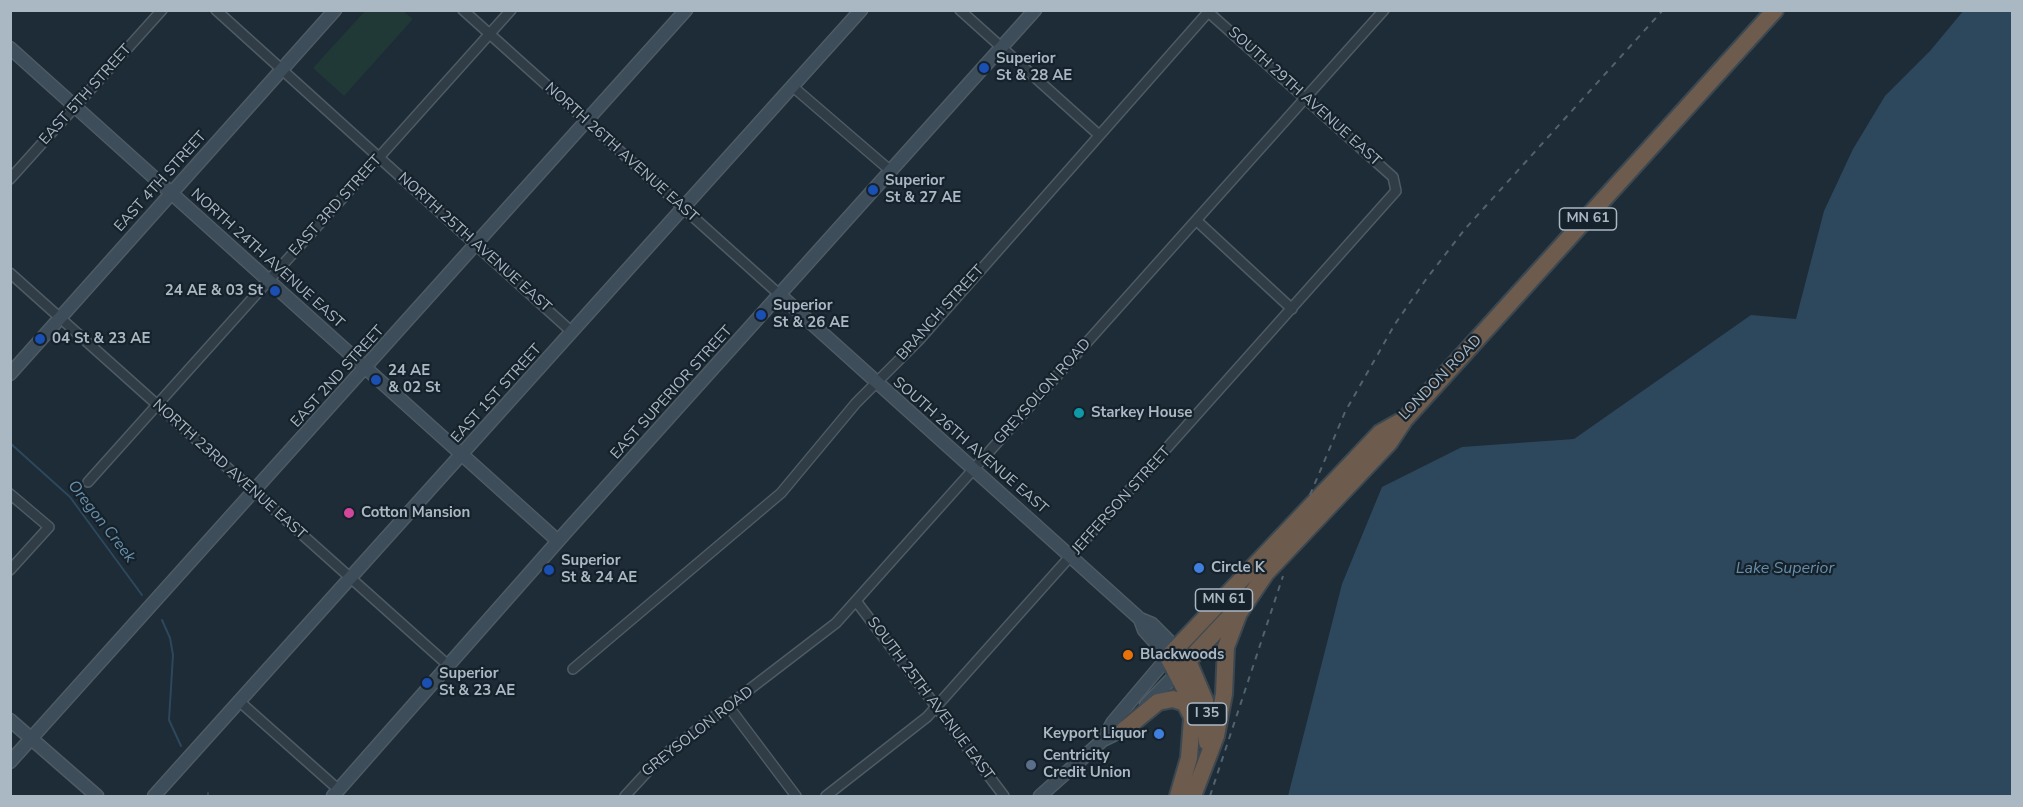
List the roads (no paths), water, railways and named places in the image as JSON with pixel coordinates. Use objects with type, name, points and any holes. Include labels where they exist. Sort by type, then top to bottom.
[{"type":"highway","name":"LONDON ROAD","points":[[1172,652],[1380,433],[1405,419],[1775,10]]},
{"type":"highway","name":"MN 61","points":[[1266,573],[1389,443],[1405,419]]},
{"type":"highway","name":"LONDON ROAD","points":[[1183,667],[1266,573]]},
{"type":"highway","points":[[1203,770],[1216,736],[1222,706],[1228,636],[1239,614],[1266,573]]},
{"type":"highway","points":[[1172,652],[1183,667]]},
{"type":"highway","name":"I 35","points":[[1178,796],[1190,758],[1192,719],[1183,667]]},
{"type":"highway","name":"I 35","points":[[1183,667],[1205,701],[1208,725],[1203,770],[1194,796]]},
{"type":"highway","points":[[1124,730],[1158,702],[1173,699],[1185,703],[1192,719]]},
{"type":"street","name":"EAST 5TH STREET","points":[[10,179],[162,10]]},
{"type":"street","name":"NORTH 25TH AVENUE EAST","points":[[216,10],[572,332]]},
{"type":"street","name":"EAST 4TH STREET","points":[[10,374],[335,10]]},
{"type":"street","name":"NORTH 26TH AVENUE EAST","points":[[463,10],[780,295]]},
{"type":"street","name":"EAST 3RD STREET","points":[[88,482],[511,10]]},
{"type":"street","name":"EAST 2ND STREET","points":[[10,762],[686,10]]},
{"type":"street","name":"EAST 1ST STREET","points":[[154,796],[351,580],[861,10]]},
{"type":"street","points":[[960,10],[1099,135]]},
{"type":"street","name":"EAST SUPERIOR STREET","points":[[336,793],[558,541],[892,172],[1035,10]]},
{"type":"street","name":"GREYSOLON ROAD","points":[[625,796],[660,758],[818,639],[856,601],[1384,10]]},
{"type":"street","name":"SOUTH 29TH AVENUE EAST","points":[[1208,11],[1393,177],[1397,186]]},
{"type":"street","name":"BRANCH STREET","points":[[573,669],[774,500],[875,382],[919,340],[1208,11]]},
{"type":"street","name":"NORTH 24TH AVENUE EAST","points":[[10,48],[558,541]]},
{"type":"street","points":[[792,86],[892,172]]},
{"type":"street","name":"JEFFERSON STREET","points":[[826,796],[917,727],[936,707],[1394,195],[1397,186]]},
{"type":"street","points":[[1197,221],[1292,309]]},
{"type":"street","name":"NORTH 23RD AVENUE EAST","points":[[10,273],[449,666]]},
{"type":"street","name":"SOUTH 26TH AVENUE EAST","points":[[780,295],[1140,619],[1152,624],[1172,652]]},
{"type":"street","points":[[10,494],[49,527],[10,570]]},
{"type":"street","name":"SOUTH 25TH AVENUE EAST","points":[[856,601],[1004,796]]},
{"type":"street","name":"LONDON ROAD","points":[[1103,740],[1113,722],[1172,652]]},
{"type":"street","name":"LONDON ROAD","points":[[1040,796],[1103,740],[1124,730],[1183,667]]},
{"type":"street","points":[[240,702],[336,793]]},
{"type":"street","points":[[729,707],[796,796]]},
{"type":"street","points":[[10,720],[97,796]]},
{"type":"water","name":"Lake Superior","points":[[1964,10],[2012,11],[2012,796],[1288,796],[1342,584],[1382,487],[1462,447],[1574,439],[1751,315],[1796,319],[1824,211],[1853,149],[1885,96],[1930,51]]},
{"type":"waterway","name":"Oregon Creek","points":[[10,443],[70,497],[142,595]]},
{"type":"waterway","name":"Oregon Creek","points":[[162,620],[170,638],[173,655],[169,720],[181,746]]},
{"type":"railway","points":[[1310,495],[1345,412],[1395,324],[1427,278],[1465,229],[1663,10]]},
{"type":"railway","points":[[1210,796],[1283,576]]},
{"type":"place","name":"Superior St & 28 AE","points":[[984,68]]},
{"type":"place","name":"Superior St & 27 AE","points":[[873,190]]},
{"type":"place","name":"24 AE & 03 St","points":[[275,291]]},
{"type":"place","name":"Superior St & 26 AE","points":[[761,315]]},
{"type":"place","name":"04 St & 23 AE","points":[[40,339]]},
{"type":"place","name":"24 AE & 02 St","points":[[376,380]]},
{"type":"place","name":"Starkey House","points":[[1079,413]]},
{"type":"place","name":"Cotton Mansion","points":[[349,513]]},
{"type":"place","name":"Circle K","points":[[1199,568]]},
{"type":"place","name":"Superior St & 24 AE","points":[[549,570]]},
{"type":"place","name":"Blackwoods","points":[[1128,655]]},
{"type":"place","name":"Superior St & 23 AE","points":[[427,683]]},
{"type":"place","name":"Keyport Liquor","points":[[1159,734]]},
{"type":"place","name":"Centricity Credit Union","points":[[1031,765]]}]
